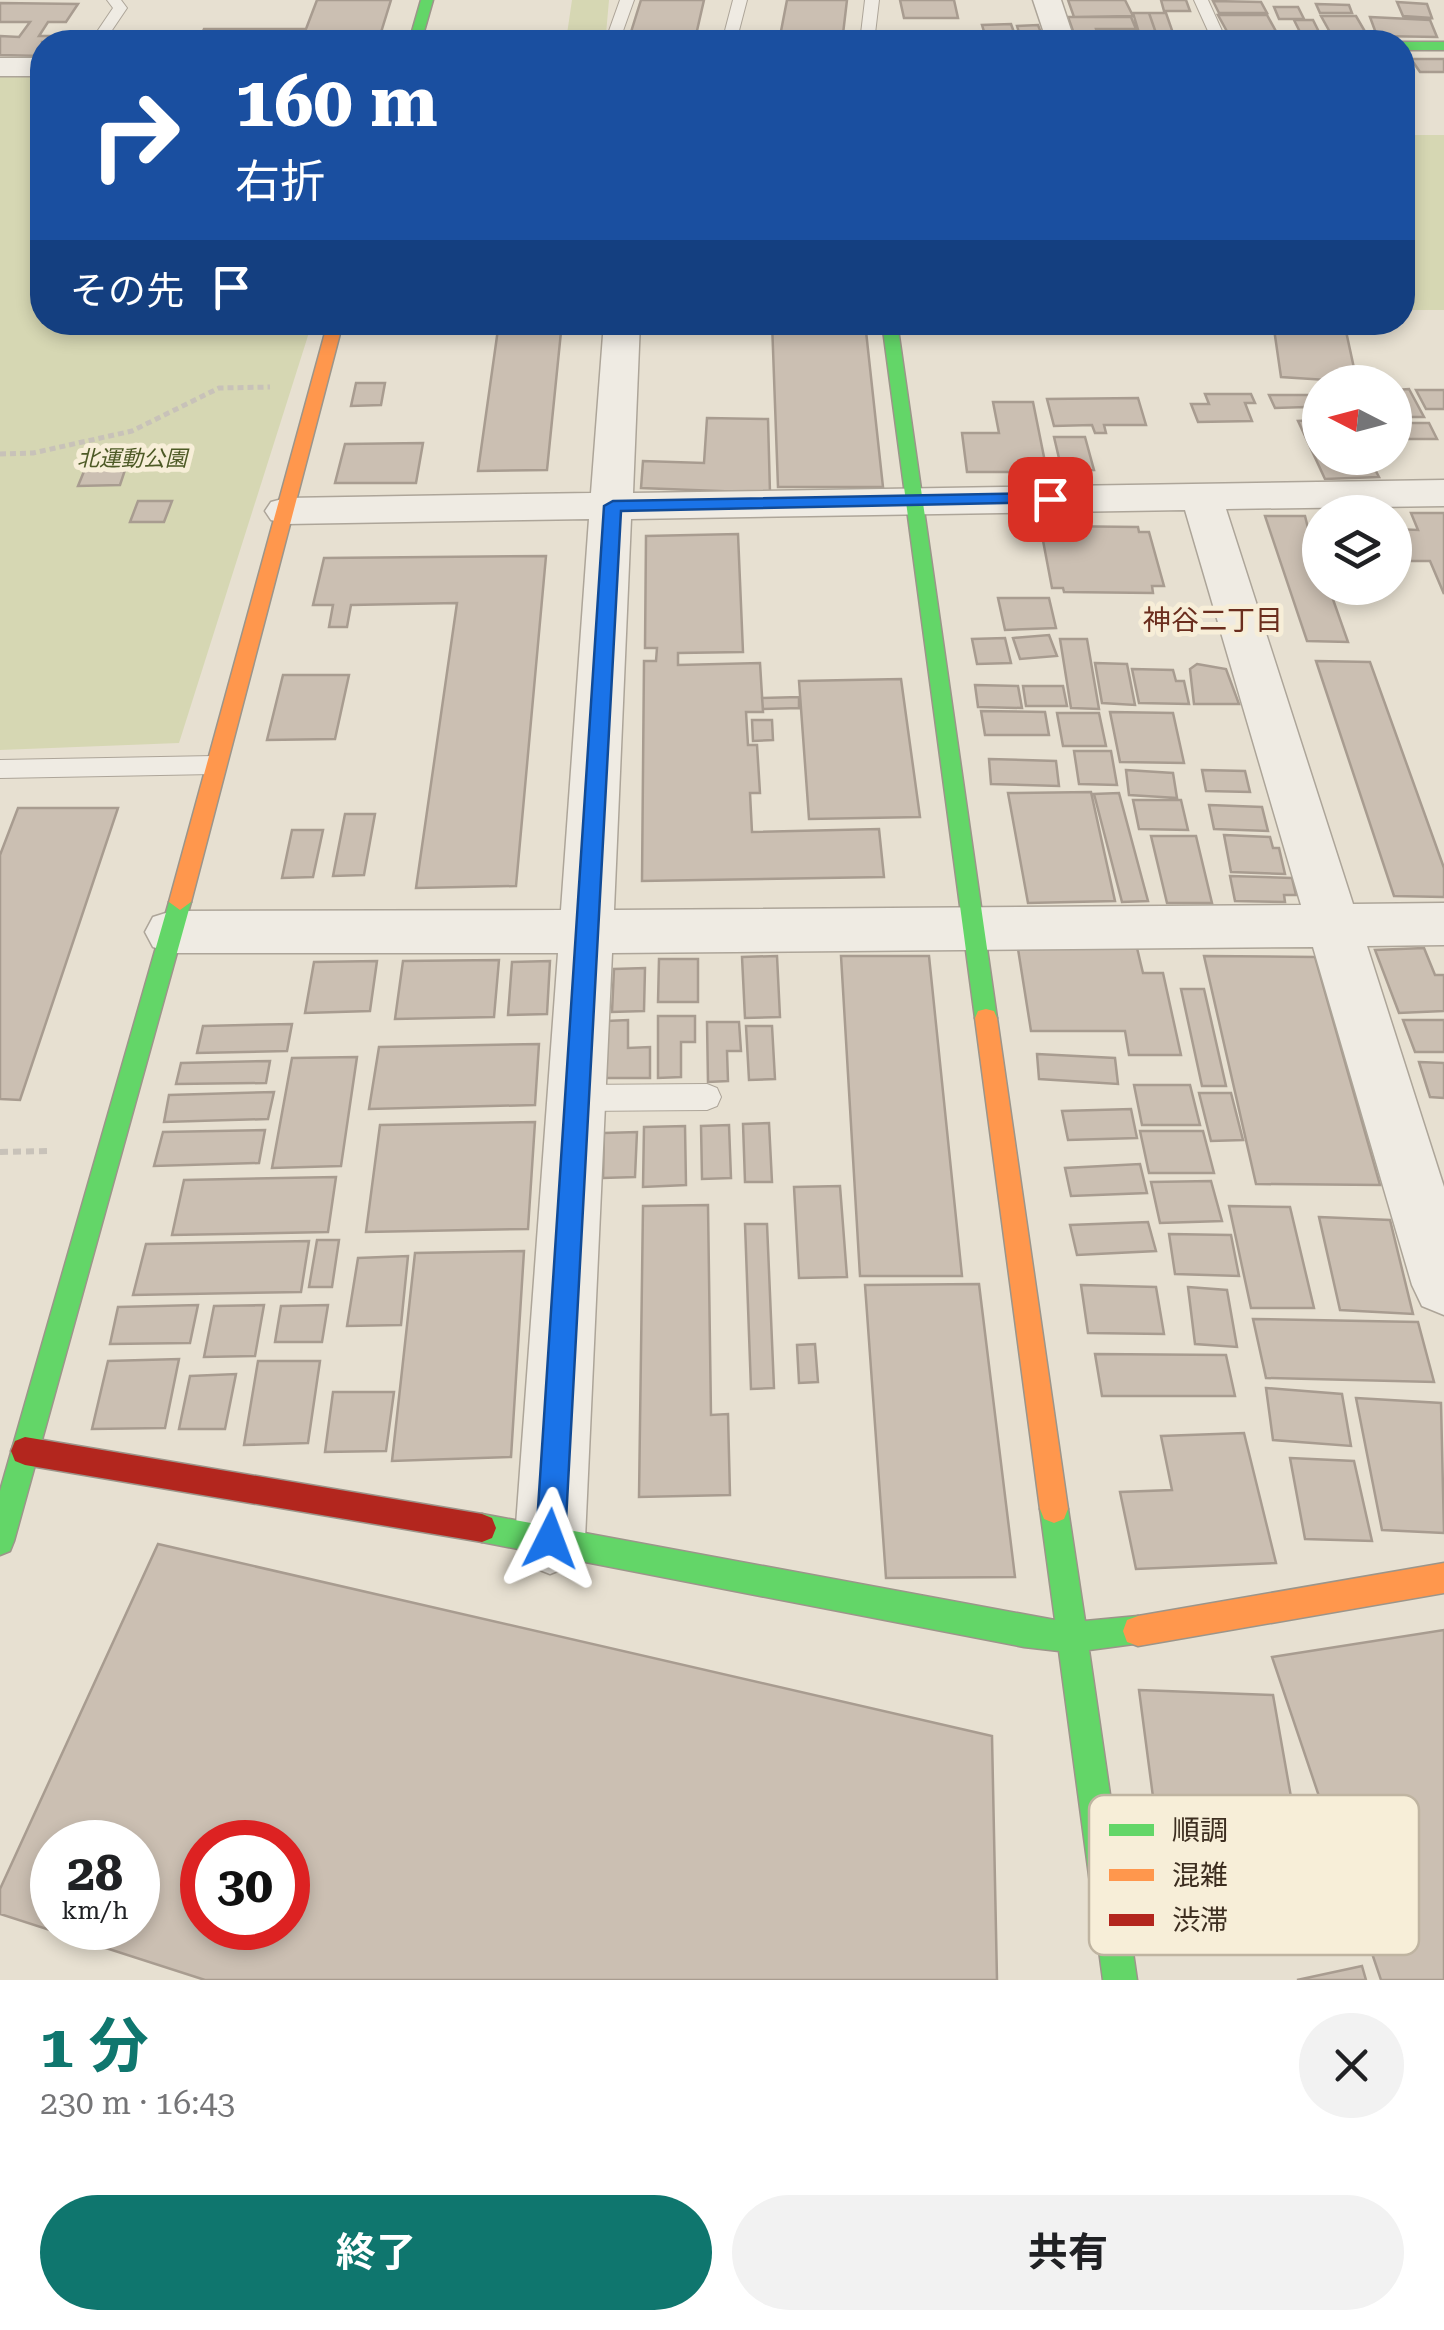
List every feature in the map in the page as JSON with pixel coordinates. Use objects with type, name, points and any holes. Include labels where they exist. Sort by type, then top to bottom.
[{"type":"street","points":[[418,30],[427,0]]},
{"type":"street","points":[[1048,0],[1057,30]]},
{"type":"street","points":[[1415,46],[1444,46]]},
{"type":"street","points":[[0,67],[30,67]]},
{"type":"street","points":[[0,1541],[172,932],[333,335]]},
{"type":"street","points":[[550,1539],[621,335]]},
{"type":"street","points":[[892,335],[1094,1795]]},
{"type":"street","points":[[286,511],[1444,493]]},
{"type":"street","points":[[1201,495],[1444,1286]]},
{"type":"street","points":[[172,932],[976,931],[1444,924]]},
{"type":"street","points":[[25,1450],[550,1539],[1024,1632],[1072,1637],[1128,1633],[1444,1578]]},
{"type":"street","points":[[1117,1955],[1120,1980]]},
{"type":"lane","points":[[105,30],[120,8],[114,0]]},
{"type":"lane","points":[[616,30],[627,0]]},
{"type":"lane","points":[[732,30],[740,0]]},
{"type":"lane","points":[[868,30],[872,0]]},
{"type":"lane","points":[[1202,0],[1215,30]]},
{"type":"lane","points":[[0,769],[214,765]]},
{"type":"lane","points":[[576,1098],[707,1097]]},
{"type":"path","points":[[0,454],[33,453],[132,431],[218,388],[276,387]]},
{"type":"path","points":[[0,1152],[47,1151]]},
{"type":"green space","points":[[572,0],[609,0],[606,30],[568,30]]},
{"type":"green space","name":"北運動公園","points":[[0,77],[30,77],[30,335],[308,335],[179,743],[0,750]]},
{"type":"green space","points":[[1415,135],[1444,135],[1444,310],[1415,310]]},
{"type":"building","points":[[317,0],[391,0],[382,30],[204,30],[204,29],[306,29]]},
{"type":"building","points":[[641,0],[704,0],[697,30],[632,30]]},
{"type":"building","points":[[787,0],[847,0],[843,30],[781,30]]},
{"type":"building","points":[[900,0],[954,0],[958,18],[904,18]]},
{"type":"building","points":[[1068,0],[1125,0],[1133,16],[1074,17]]},
{"type":"building","points":[[1161,0],[1186,0],[1190,11],[1164,11]]},
{"type":"building","points":[[1213,1],[1261,2],[1267,13],[1219,13]]},
{"type":"building","points":[[1397,2],[1427,4],[1432,18],[1403,16]]},
{"type":"building","points":[[0,3],[78,4],[66,22],[48,22],[43,30],[30,30],[30,56],[0,55],[0,36],[19,37],[30,22],[0,22]]},
{"type":"building","points":[[1316,4],[1349,5],[1352,13],[1320,13]]},
{"type":"building","points":[[1274,7],[1298,7],[1304,19],[1279,19]]},
{"type":"building","points":[[1133,13],[1149,13],[1155,30],[1138,30]]},
{"type":"building","points":[[1149,13],[1166,13],[1172,30],[1155,30]]},
{"type":"building","points":[[1218,15],[1267,15],[1275,30],[1226,30]]},
{"type":"building","points":[[1321,16],[1356,16],[1364,30],[1329,30]]},
{"type":"building","points":[[1068,17],[1131,17],[1136,29],[1096,29],[1073,30]]},
{"type":"building","points":[[1370,17],[1430,20],[1437,37],[1415,37],[1415,30],[1375,30]]},
{"type":"building","points":[[1294,20],[1313,20],[1318,30],[1299,30]]},
{"type":"building","points":[[1011,24],[1013,30],[984,30],[982,25]]},
{"type":"building","points":[[1038,25],[1040,30],[1018,30],[1017,26]]},
{"type":"building","points":[[1415,59],[1444,59],[1444,72],[1420,72]]},
{"type":"building","points":[[497,335],[561,335],[547,470],[478,471]]},
{"type":"building","points":[[772,335],[866,335],[883,487],[778,487]]},
{"type":"building","points":[[1275,335],[1347,335],[1353,365],[1302,365],[1302,378],[1281,377]]},
{"type":"building","points":[[356,383],[385,383],[381,405],[351,406]]},
{"type":"building","points":[[1416,390],[1444,390],[1444,409],[1426,409]]},
{"type":"building","points":[[1205,394],[1251,394],[1255,403],[1245,403],[1252,421],[1198,422],[1191,404],[1209,404]]},
{"type":"building","points":[[1269,395],[1302,395],[1302,407],[1275,408]]},
{"type":"building","points":[[1412,395],[1424,417],[1412,417]]},
{"type":"building","points":[[1138,398],[1146,425],[1104,425],[1106,433],[1095,433],[1092,425],[1054,426],[1047,399]]},
{"type":"building","points":[[993,402],[1033,402],[1047,472],[967,472],[962,433],[999,433]]},
{"type":"building","points":[[707,418],[768,419],[770,493],[641,488],[643,461],[704,463]]},
{"type":"building","points":[[1412,423],[1429,423],[1437,439],[1412,439]]},
{"type":"building","points":[[1054,437],[1085,437],[1094,470],[1062,471]]},
{"type":"building","points":[[423,443],[416,483],[335,483],[345,444]]},
{"type":"building","points":[[87,464],[127,464],[120,485],[78,486]]},
{"type":"building","points":[[1323,475],[1379,477],[1325,479]]},
{"type":"building","points":[[138,501],[172,501],[164,522],[130,522]]},
{"type":"building","points":[[1412,513],[1444,513],[1444,594],[1430,561],[1412,561],[1412,530],[1418,530]]},
{"type":"building","points":[[1265,516],[1302,516],[1302,605],[1335,605],[1348,642],[1307,641]]},
{"type":"building","points":[[1050,526],[1138,527],[1139,532],[1149,532],[1164,586],[1152,586],[1153,593],[1064,592],[1063,588],[1052,588],[1041,530],[1051,530]]},
{"type":"building","points":[[738,534],[743,652],[678,653],[678,665],[760,663],[763,712],[746,712],[748,745],[757,745],[760,793],[750,793],[752,832],[879,829],[884,877],[642,881],[644,661],[656,661],[657,648],[645,648],[646,536]]},
{"type":"building","points":[[546,556],[516,886],[416,888],[457,603],[351,605],[347,627],[329,627],[333,605],[313,605],[324,558]]},
{"type":"building","points":[[998,598],[1049,598],[1056,628],[1005,630]]},
{"type":"building","points":[[1049,635],[1057,656],[1020,659],[1013,638]]},
{"type":"building","points":[[1005,638],[1011,663],[977,664],[972,639]]},
{"type":"building","points":[[1060,639],[1087,639],[1099,709],[1071,708]]},
{"type":"building","points":[[1316,661],[1370,662],[1444,868],[1444,897],[1394,896]]},
{"type":"building","points":[[1095,663],[1127,664],[1135,705],[1102,703]]},
{"type":"building","points":[[1197,664],[1226,669],[1239,704],[1194,704],[1190,669]]},
{"type":"building","points":[[1132,669],[1173,670],[1176,681],[1184,681],[1189,704],[1139,703]]},
{"type":"building","points":[[283,675],[349,675],[335,739],[267,740]]},
{"type":"building","points":[[901,679],[920,817],[809,819],[799,681]]},
{"type":"building","points":[[975,685],[1018,686],[1022,708],[978,707]]},
{"type":"building","points":[[1023,686],[1063,686],[1067,706],[1026,706]]},
{"type":"building","points":[[799,697],[799,708],[763,709],[762,698]]},
{"type":"building","points":[[981,711],[1045,712],[1049,735],[985,735]]},
{"type":"building","points":[[1110,712],[1173,713],[1184,763],[1120,762]]},
{"type":"building","points":[[1057,713],[1099,713],[1106,746],[1063,746]]},
{"type":"building","points":[[752,720],[772,720],[773,740],[753,741]]},
{"type":"building","points":[[1074,751],[1111,751],[1117,785],[1079,784]]},
{"type":"building","points":[[989,759],[1056,761],[1059,786],[991,784]]},
{"type":"building","points":[[1126,770],[1173,773],[1177,798],[1129,795]]},
{"type":"building","points":[[1202,770],[1245,771],[1250,792],[1206,791]]},
{"type":"building","points":[[1091,792],[1115,901],[1028,903],[1008,793]]},
{"type":"building","points":[[1119,793],[1148,901],[1122,902],[1094,794]]},
{"type":"building","points":[[1133,800],[1181,800],[1188,830],[1139,829]]},
{"type":"building","points":[[1209,805],[1262,807],[1268,831],[1214,829]]},
{"type":"building","points":[[18,808],[118,808],[20,1100],[0,1099],[0,855]]},
{"type":"building","points":[[345,814],[375,814],[364,875],[333,876]]},
{"type":"building","points":[[292,830],[323,830],[313,877],[282,878]]},
{"type":"building","points":[[1224,835],[1270,837],[1273,848],[1279,848],[1285,874],[1231,872]]},
{"type":"building","points":[[1151,836],[1196,836],[1212,903],[1167,903]]},
{"type":"building","points":[[1230,876],[1292,878],[1296,895],[1284,895],[1285,902],[1235,901]]},
{"type":"building","points":[[1137,948],[1143,973],[1163,973],[1181,1055],[1129,1055],[1125,1031],[1031,1031],[1018,949]]},
{"type":"building","points":[[1424,948],[1435,975],[1444,975],[1444,1011],[1399,1013],[1375,950]]},
{"type":"building","points":[[777,956],[780,1017],[745,1018],[742,957]]},
{"type":"building","points":[[841,956],[929,956],[962,1276],[860,1276]]},
{"type":"building","points":[[1204,956],[1315,957],[1380,1185],[1256,1184]]},
{"type":"building","points":[[659,959],[698,959],[698,1002],[658,1002]]},
{"type":"building","points":[[499,960],[494,1017],[395,1019],[403,961]]},
{"type":"building","points":[[377,961],[370,1011],[305,1013],[314,962]]},
{"type":"building","points":[[550,961],[547,1014],[508,1015],[512,962]]},
{"type":"building","points":[[645,968],[644,1011],[612,1012],[614,969]]},
{"type":"building","points":[[1181,989],[1204,989],[1226,1086],[1202,1086]]},
{"type":"building","points":[[658,1016],[695,1016],[695,1042],[681,1042],[681,1077],[658,1078]]},
{"type":"building","points":[[628,1020],[628,1048],[650,1047],[650,1078],[606,1078],[607,1021]]},
{"type":"building","points":[[1403,1020],[1444,1020],[1444,1052],[1415,1052]]},
{"type":"building","points":[[707,1022],[739,1022],[741,1051],[727,1051],[728,1081],[708,1082]]},
{"type":"building","points":[[292,1024],[287,1051],[197,1053],[203,1026]]},
{"type":"building","points":[[746,1026],[772,1026],[775,1079],[749,1080]]},
{"type":"building","points":[[539,1044],[535,1105],[369,1109],[379,1047]]},
{"type":"building","points":[[1037,1054],[1115,1058],[1118,1084],[1039,1079]]},
{"type":"building","points":[[357,1057],[341,1166],[272,1168],[292,1058]]},
{"type":"building","points":[[270,1061],[266,1083],[176,1084],[181,1063]]},
{"type":"building","points":[[1419,1062],[1444,1063],[1444,1098],[1430,1097]]},
{"type":"building","points":[[1134,1085],[1190,1085],[1200,1125],[1142,1125]]},
{"type":"building","points":[[274,1092],[268,1119],[164,1122],[169,1095]]},
{"type":"building","points":[[1199,1093],[1231,1093],[1243,1140],[1211,1141]]},
{"type":"building","points":[[1131,1109],[1137,1138],[1068,1140],[1062,1111]]},
{"type":"building","points":[[535,1122],[528,1229],[366,1232],[380,1125]]},
{"type":"building","points":[[769,1123],[772,1182],[745,1182],[743,1124]]},
{"type":"building","points":[[729,1125],[731,1178],[702,1179],[701,1126]]},
{"type":"building","points":[[685,1126],[686,1185],[643,1187],[644,1127]]},
{"type":"building","points":[[265,1130],[259,1163],[154,1166],[163,1132]]},
{"type":"building","points":[[1140,1131],[1203,1131],[1214,1173],[1149,1173]]},
{"type":"building","points":[[637,1132],[635,1177],[603,1178],[604,1133]]},
{"type":"building","points":[[1140,1164],[1147,1193],[1071,1196],[1065,1168]]},
{"type":"building","points":[[336,1177],[328,1232],[172,1235],[184,1180]]},
{"type":"building","points":[[1211,1181],[1222,1221],[1160,1223],[1151,1182]]},
{"type":"building","points":[[840,1186],[847,1277],[799,1278],[794,1187]]},
{"type":"building","points":[[708,1205],[711,1415],[728,1414],[730,1495],[639,1497],[643,1206]]},
{"type":"building","points":[[1229,1206],[1290,1207],[1314,1308],[1251,1308]]},
{"type":"building","points":[[1319,1217],[1390,1220],[1413,1314],[1340,1310]]},
{"type":"building","points":[[1148,1222],[1156,1251],[1077,1255],[1070,1225]]},
{"type":"building","points":[[745,1224],[767,1224],[774,1388],[751,1389]]},
{"type":"building","points":[[1169,1234],[1231,1235],[1239,1276],[1175,1274]]},
{"type":"building","points":[[317,1240],[339,1240],[332,1287],[309,1287]]},
{"type":"building","points":[[309,1241],[301,1292],[133,1295],[146,1244]]},
{"type":"building","points":[[524,1251],[511,1457],[392,1461],[415,1253]]},
{"type":"building","points":[[408,1256],[401,1325],[347,1326],[358,1258]]},
{"type":"building","points":[[979,1284],[1015,1577],[886,1578],[865,1285]]},
{"type":"building","points":[[1081,1285],[1156,1287],[1164,1334],[1088,1333]]},
{"type":"building","points":[[1188,1287],[1227,1290],[1237,1347],[1195,1344]]},
{"type":"building","points":[[198,1305],[190,1343],[110,1344],[118,1307]]},
{"type":"building","points":[[264,1305],[255,1356],[204,1357],[214,1306]]},
{"type":"building","points":[[328,1305],[322,1342],[275,1342],[281,1306]]},
{"type":"building","points":[[1253,1319],[1418,1322],[1434,1382],[1266,1378]]},
{"type":"building","points":[[815,1344],[818,1382],[799,1383],[797,1345]]},
{"type":"building","points":[[1095,1354],[1226,1355],[1235,1396],[1102,1396]]},
{"type":"building","points":[[179,1359],[165,1428],[92,1429],[108,1361]]},
{"type":"building","points":[[258,1361],[320,1361],[308,1443],[244,1445]]},
{"type":"building","points":[[236,1374],[225,1429],[179,1429],[190,1376]]},
{"type":"building","points":[[1266,1388],[1342,1394],[1351,1446],[1273,1440]]},
{"type":"building","points":[[333,1392],[394,1392],[386,1451],[325,1452]]},
{"type":"building","points":[[1356,1398],[1441,1403],[1444,1533],[1382,1530]]},
{"type":"building","points":[[1244,1433],[1276,1563],[1136,1569],[1120,1492],[1172,1490],[1161,1436]]},
{"type":"building","points":[[1290,1458],[1354,1461],[1372,1541],[1305,1539]]},
{"type":"building","points":[[158,1544],[992,1736],[997,1980],[205,1980],[112,1950],[160,1950],[160,1820],[32,1820]]},
{"type":"building","points":[[1444,1630],[1444,1980],[1381,1980],[1373,1955],[1419,1955],[1419,1795],[1319,1795],[1272,1657]]},
{"type":"building","points":[[1139,1690],[1273,1695],[1291,1795],[1153,1795]]},
{"type":"building","points":[[30,1823],[30,1924],[0,1914],[0,1889]]},
{"type":"building","points":[[1362,1966],[1366,1980],[1297,1980]]},
{"type":"traffic: fast","points":[[418,30],[427,0]]},
{"type":"traffic: fast","points":[[1415,46],[1444,46]]},
{"type":"traffic: fast","points":[[891,335],[986,1018]]},
{"type":"traffic: fast","points":[[0,1541],[180,902]]},
{"type":"traffic: fast","points":[[1054,1509],[1094,1795]]},
{"type":"traffic: fast","points":[[482,1528],[1024,1632],[1072,1637],[1138,1631]]},
{"type":"traffic: fast","points":[[1116,1955],[1120,1980]]},
{"type":"traffic: slow","points":[[180,902],[333,335]]},
{"type":"traffic: slow","points":[[986,1018],[1054,1509]]},
{"type":"traffic: slow","points":[[1138,1631],[1444,1578]]},
{"type":"traffic: jam","points":[[25,1451],[482,1528]]},
{"type":"district","name":"神谷二丁目","points":[[1213,620]]},
{"type":"route","points":[[550,1539],[613,506],[1050,499]]}]
